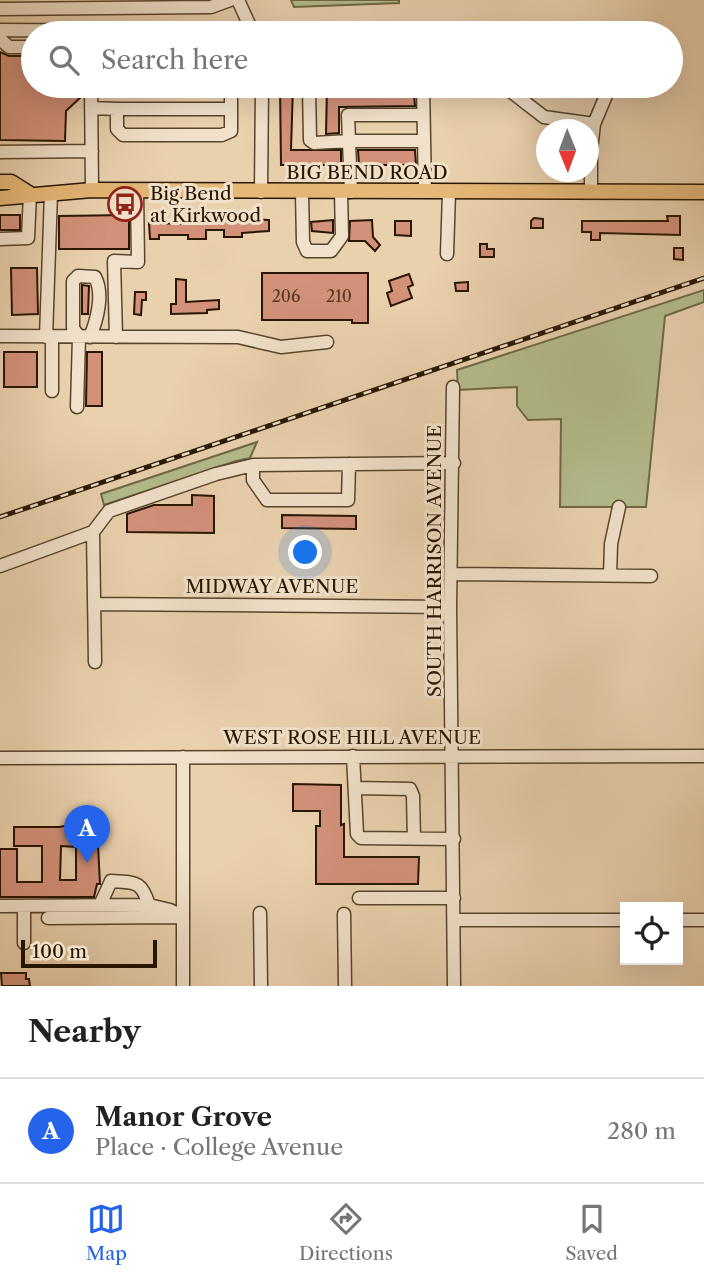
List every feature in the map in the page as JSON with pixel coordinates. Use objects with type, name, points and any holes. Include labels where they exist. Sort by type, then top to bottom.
[{"type":"main road","name":"BIG BEND ROAD","points":[[0,182],[11,182],[30,194]]},
{"type":"main road","name":"BIG BEND ROAD","points":[[0,198],[92,190],[704,192]]},
{"type":"street","points":[[0,9],[56,4],[90,9],[170,4],[211,7],[230,0]]},
{"type":"street","points":[[239,0],[248,21]]},
{"type":"street","points":[[90,9],[91,21]]},
{"type":"street","points":[[0,30],[21,30]]},
{"type":"street","points":[[0,39],[9,47],[21,47]]},
{"type":"street","points":[[91,98],[92,190]]},
{"type":"street","points":[[117,109],[117,129],[123,135],[222,135],[231,131],[231,98]]},
{"type":"street","points":[[261,192],[262,98]]},
{"type":"street","points":[[310,98],[310,140],[314,142],[424,141]]},
{"type":"street","points":[[423,98],[425,191]]},
{"type":"street","points":[[519,98],[544,117],[558,119]]},
{"type":"street","points":[[596,119],[605,98]]},
{"type":"street","points":[[91,108],[231,109]]},
{"type":"street","points":[[302,192],[303,242],[307,251],[331,251],[342,236],[349,141],[348,115],[423,115]]},
{"type":"street","points":[[0,152],[92,151]]},
{"type":"street","points":[[591,182],[591,191]]},
{"type":"street","points":[[116,337],[114,261],[138,262],[137,191]]},
{"type":"street","points":[[447,254],[449,192]]},
{"type":"street","points":[[51,193],[49,337],[52,391]]},
{"type":"street","points":[[0,239],[28,238],[30,194]]},
{"type":"street","points":[[0,336],[238,337],[281,346],[327,342]]},
{"type":"street","points":[[77,407],[84,337]]},
{"type":"street","name":"SOUTH HARRISON AVENUE","points":[[453,387],[450,607],[454,986]]},
{"type":"street","points":[[0,566],[93,532],[109,511],[216,474],[253,465],[454,463]]},
{"type":"street","points":[[253,465],[253,480],[267,500],[348,500],[349,464]]},
{"type":"street","points":[[610,576],[611,544],[619,507]]},
{"type":"street","points":[[93,532],[95,662]]},
{"type":"street","points":[[452,573],[651,576]]},
{"type":"street","name":"MIDWAY AVENUE","points":[[94,604],[450,607]]},
{"type":"street","points":[[353,756],[357,834],[361,838],[454,839]]},
{"type":"street","name":"WEST ROSE HILL AVENUE","points":[[0,758],[704,756]]},
{"type":"street","points":[[183,757],[183,986]]},
{"type":"street","points":[[355,788],[410,789],[414,796],[414,839]]},
{"type":"street","points":[[100,905],[111,881],[136,883],[144,888],[149,905]]},
{"type":"street","points":[[359,898],[454,898]]},
{"type":"street","points":[[55,914],[100,905],[149,905],[183,916]]},
{"type":"street","points":[[0,906],[24,906],[55,914],[183,916]]},
{"type":"street","points":[[24,906],[24,943]]},
{"type":"street","points":[[260,913],[261,986]]},
{"type":"street","points":[[344,914],[345,986]]},
{"type":"street","points":[[454,920],[620,920]]},
{"type":"street","points":[[683,920],[704,920]]},
{"type":"green space","points":[[291,0],[399,0],[399,3],[294,7]]},
{"type":"green space","points":[[704,290],[704,302],[665,316],[646,507],[560,507],[561,419],[528,420],[517,406],[517,387],[458,390],[457,370]]},
{"type":"green space","points":[[257,442],[250,458],[104,505],[101,494]]},
{"type":"building","points":[[0,52],[9,56],[21,56],[21,98],[80,98],[66,111],[65,141],[0,140]]},
{"type":"building","points":[[280,98],[293,98],[291,150],[341,150],[341,165],[281,165]]},
{"type":"building","points":[[327,98],[414,98],[415,106],[339,107],[339,133],[326,134]]},
{"type":"building","points":[[358,150],[415,150],[416,165],[359,165]]},
{"type":"building","points":[[0,215],[20,215],[20,230],[0,230]]},
{"type":"building","points":[[129,215],[129,249],[59,249],[59,216]]},
{"type":"building","points":[[667,216],[680,216],[680,235],[600,233],[600,240],[591,240],[591,232],[582,232],[582,221],[668,221]]},
{"type":"building","points":[[534,218],[543,219],[543,228],[531,228]]},
{"type":"building","points":[[188,220],[269,220],[269,231],[242,233],[242,237],[224,237],[224,230],[206,230],[206,239],[188,239],[188,235],[159,235],[159,239],[150,239],[149,223],[188,224]]},
{"type":"building","points":[[333,220],[333,233],[312,231],[311,222]]},
{"type":"building","points":[[372,220],[373,237],[380,245],[375,251],[365,241],[349,241],[350,221]]},
{"type":"building","points":[[395,221],[411,221],[411,236],[395,235]]},
{"type":"building","points":[[480,244],[487,244],[487,249],[494,249],[494,257],[480,257]]},
{"type":"building","points":[[674,248],[683,248],[683,260],[674,259]]},
{"type":"building","points":[[11,268],[37,268],[38,314],[12,315]]},
{"type":"building","points":[[262,273],[368,273],[368,323],[352,323],[352,320],[262,320]]},
{"type":"building","points":[[409,274],[413,285],[408,287],[412,298],[391,306],[387,293],[392,291],[389,281]]},
{"type":"building","points":[[176,279],[186,280],[186,302],[219,300],[219,309],[207,310],[207,313],[171,314],[171,304],[176,304]]},
{"type":"building","points":[[468,282],[468,291],[456,291],[455,283]]},
{"type":"building","points":[[82,285],[89,286],[88,314],[82,314]]},
{"type":"building","points":[[135,292],[146,292],[146,300],[142,300],[141,315],[134,314]]},
{"type":"building","points":[[4,352],[37,352],[37,387],[4,387]]},
{"type":"building","points":[[87,352],[102,352],[102,406],[86,406]]},
{"type":"building","points":[[192,495],[214,496],[214,533],[127,532],[127,514],[154,505],[192,505]]},
{"type":"building","points":[[282,515],[356,516],[356,529],[282,528]]},
{"type":"building","points":[[293,784],[341,785],[344,857],[419,857],[418,884],[316,884],[316,826],[320,826],[320,811],[293,811]]},
{"type":"building","points":[[75,824],[97,825],[100,884],[97,884],[94,897],[0,897],[0,849],[17,849],[17,882],[42,882],[42,846],[14,846],[14,827],[59,827]],"holes":[[[61,846],[76,847],[76,880],[60,880]]]},
{"type":"building","points":[[1,973],[26,973],[30,986],[2,986]]},
{"type":"railway","points":[[0,517],[704,278]]},
{"type":"place","name":"Big Bend at Kirkwood","points":[[125,204]]},
{"type":"place","name":"Manor Grove","points":[[87,863]]}]
